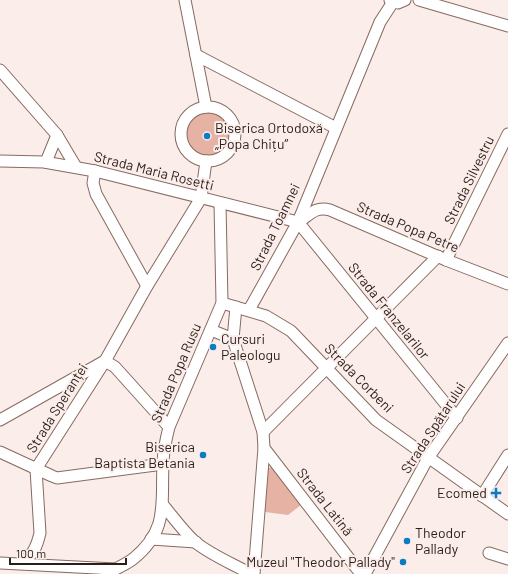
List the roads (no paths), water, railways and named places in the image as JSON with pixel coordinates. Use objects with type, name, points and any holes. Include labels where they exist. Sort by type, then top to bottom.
[{"type":"street","points":[[185,0],[206,107]]},
{"type":"street","points":[[392,1],[400,3],[404,0]]},
{"type":"street","points":[[419,0],[508,26]]},
{"type":"street","name":"Strada Toamnei","points":[[249,310],[298,222],[380,22],[392,1]]},
{"type":"street","points":[[196,55],[336,128]]},
{"type":"street","points":[[0,70],[57,135],[76,167]]},
{"type":"street","points":[[206,107],[218,109],[226,114],[233,124],[235,134],[233,144],[227,153],[216,160],[206,161],[197,158],[188,152],[183,144],[181,134],[183,124],[190,114],[196,109],[206,107]]},
{"type":"street","name":"Strada Silvestru","points":[[263,432],[375,318],[442,258],[508,134]]},
{"type":"street","points":[[46,162],[57,135]]},
{"type":"street","name":"Strada Maria Rosetti","points":[[0,161],[46,162],[76,167],[298,222]]},
{"type":"street","points":[[201,198],[206,161]]},
{"type":"street","points":[[94,171],[93,188],[147,286]]},
{"type":"street","name":"Strada Speranței","points":[[21,563],[30,558],[40,533],[36,469],[105,361],[147,286],[201,198]]},
{"type":"street","points":[[220,203],[222,303]]},
{"type":"street","name":"Strada Popa Petre","points":[[298,222],[316,210],[327,209],[442,258],[508,284]]},
{"type":"street","name":"Strada Franzelarilor","points":[[298,222],[457,418]]},
{"type":"street","name":"Strada Corbeni","points":[[222,303],[266,316],[291,331],[376,420],[508,514]]},
{"type":"street","name":"Strada Popa Rusu","points":[[106,574],[117,571],[132,560],[151,539],[159,523],[163,504],[163,464],[169,427],[222,303]]},
{"type":"street","points":[[163,504],[180,526],[196,542],[212,553],[253,574],[264,448],[263,432],[233,339],[236,307]]},
{"type":"street","points":[[211,330],[233,339]]},
{"type":"street","name":"Strada Spătarului","points":[[365,574],[428,458],[504,358],[508,343]]},
{"type":"street","points":[[0,420],[105,361],[114,367],[169,427]]},
{"type":"street","name":"Strada Latină","points":[[264,448],[361,574]]},
{"type":"street","points":[[0,452],[52,476],[63,478],[163,464]]},
{"type":"street","points":[[482,496],[508,455]]},
{"type":"street","points":[[151,539],[196,542]]},
{"type":"street","points":[[489,553],[508,560]]},
{"type":"street","points":[[0,563],[73,566],[117,571]]},
{"type":"street","points":[[73,566],[83,571],[84,574]]},
{"type":"place","name":"Biserica Ortodoxă „Popa Chițu”","points":[[207,136]]},
{"type":"place","name":"Cursuri Paleologu","points":[[213,347]]},
{"type":"place","name":"Biserica Baptista Betania","points":[[203,455]]},
{"type":"place","name":"Ecomed","points":[[496,493]]},
{"type":"place","name":"Theodor Pallady","points":[[407,541]]},
{"type":"place","name":"Muzeul \"Theodor Pallady\"","points":[[403,562]]}]
